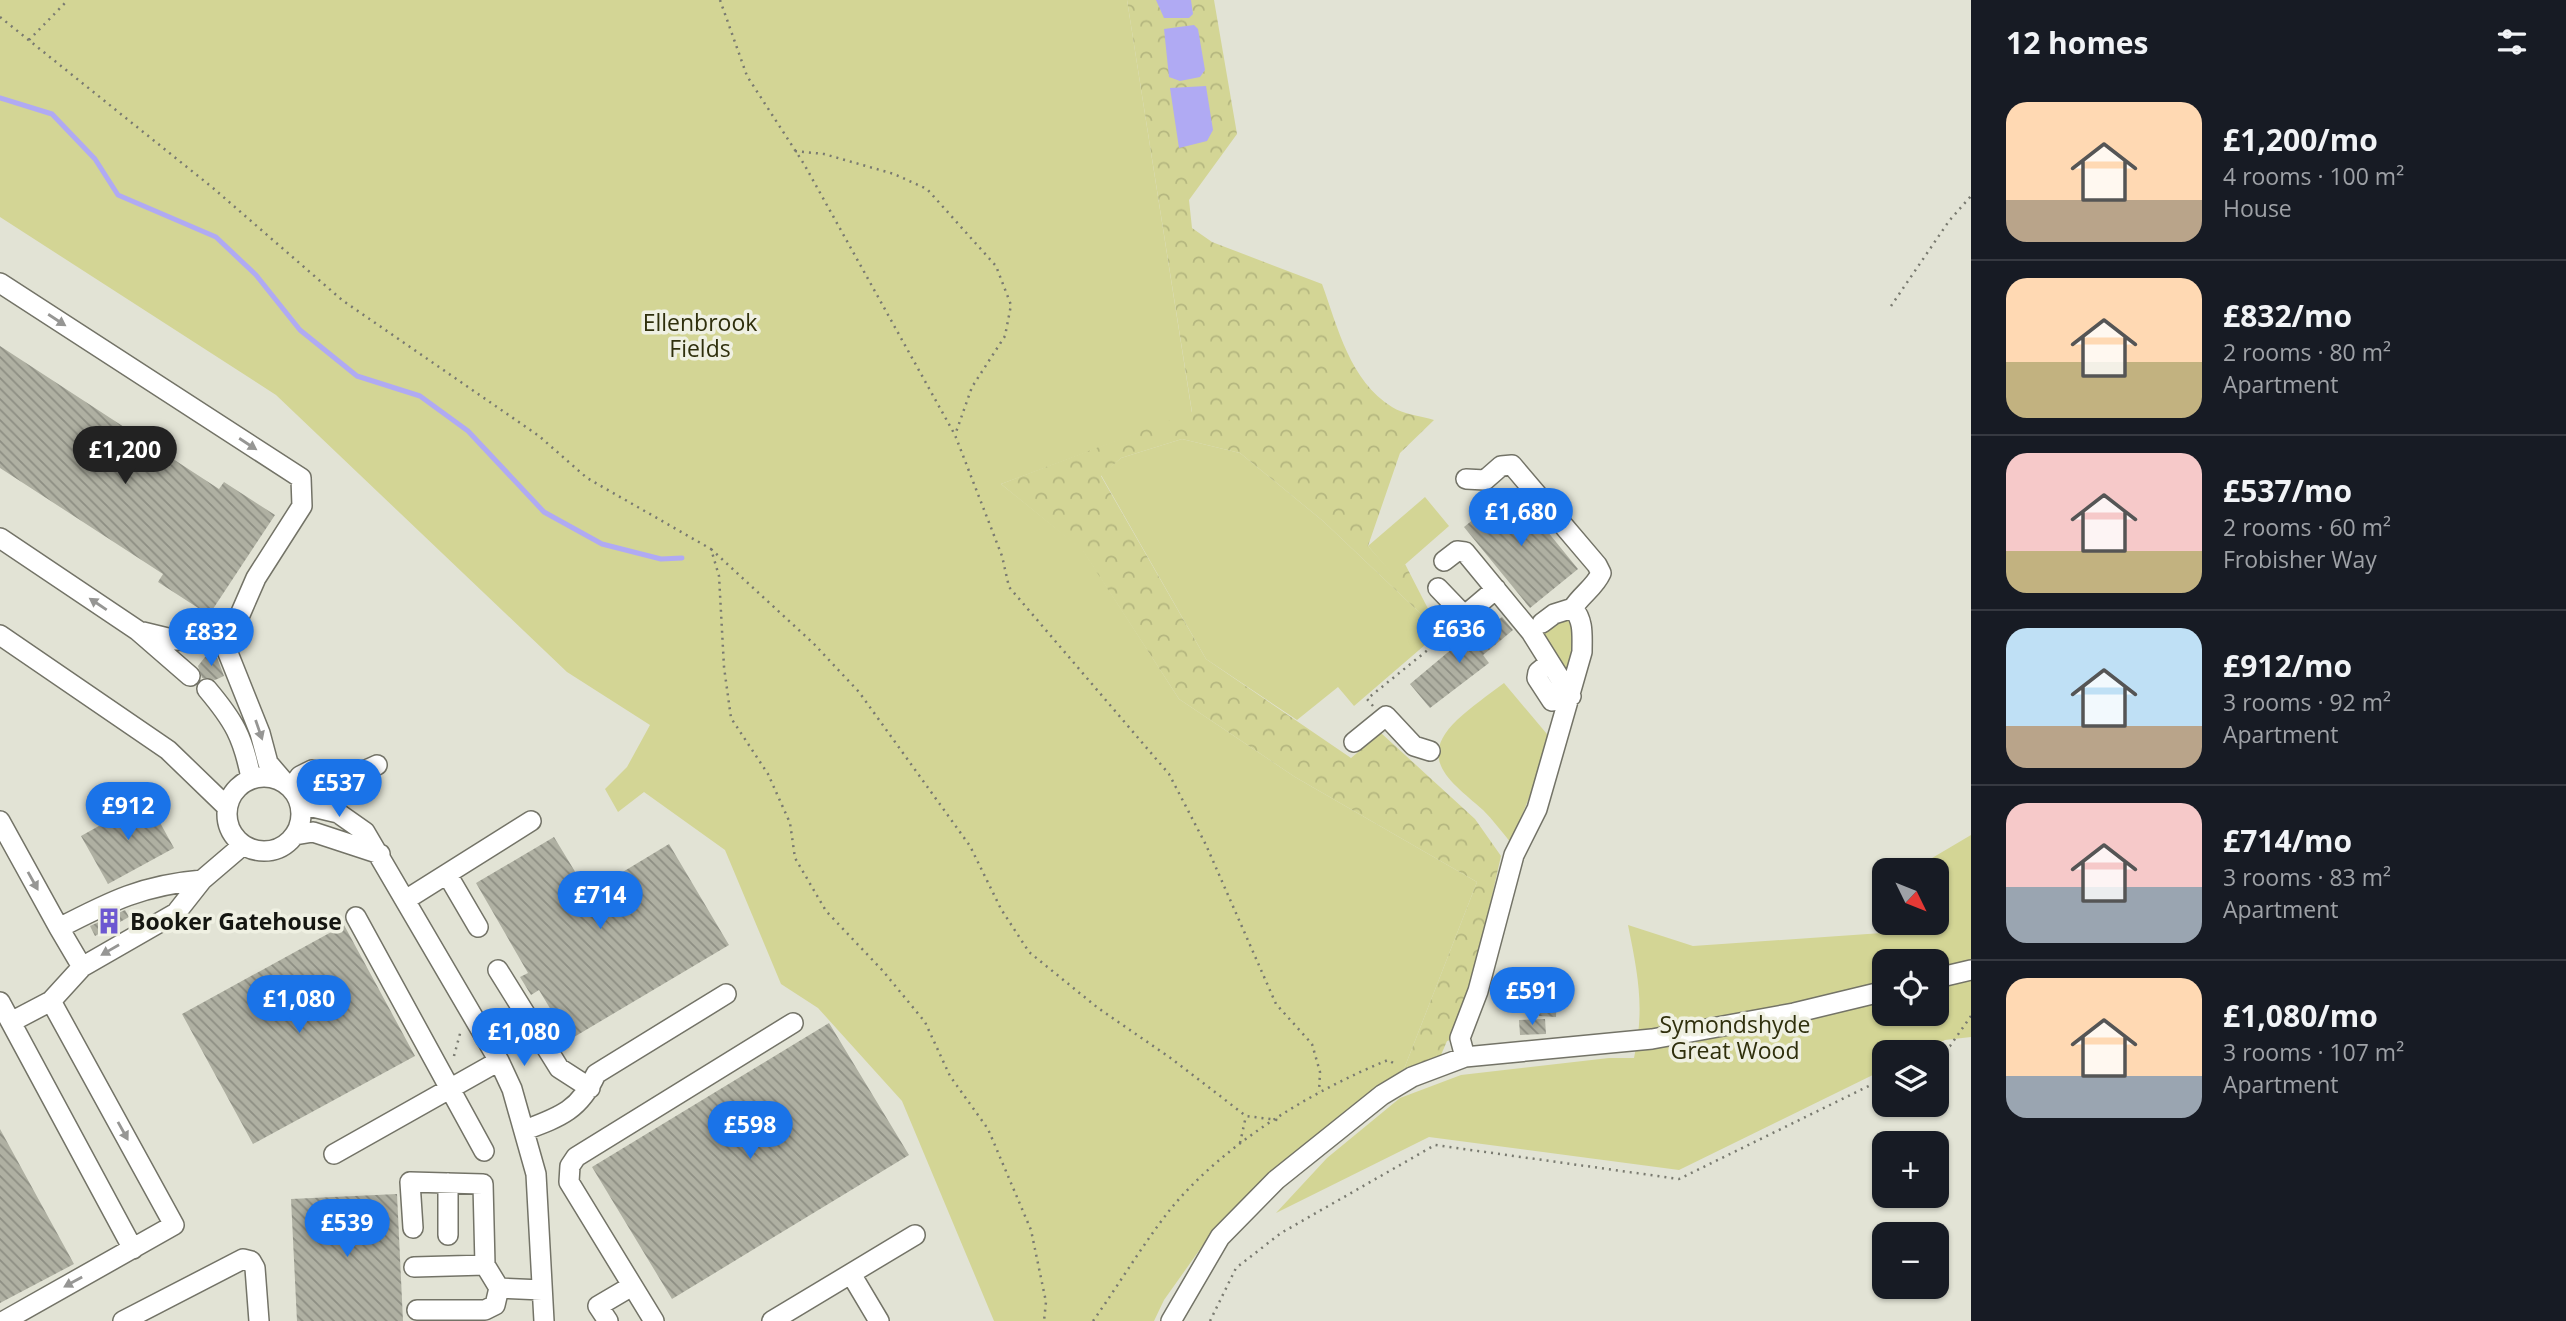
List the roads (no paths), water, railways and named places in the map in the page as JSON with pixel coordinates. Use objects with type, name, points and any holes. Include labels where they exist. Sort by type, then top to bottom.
[{"type":"street","points":[[0,283],[301,478],[302,506],[256,578],[239,617],[229,653],[260,733],[268,763],[292,792],[301,820],[295,835]]},
{"type":"street","points":[[1466,479],[1485,480],[1501,466],[1512,465],[1597,565],[1601,573],[1598,580],[1581,595],[1573,608],[1554,614],[1542,623]]},
{"type":"street","points":[[0,538],[137,630],[190,676]]},
{"type":"street","points":[[1444,561],[1461,549],[1496,589],[1531,632],[1549,663],[1561,698]]},
{"type":"street","points":[[1438,588],[1462,612],[1470,611],[1496,589]]},
{"type":"street","points":[[1465,1056],[1460,1038],[1478,991],[1514,855],[1537,808],[1561,698],[1582,652],[1583,627],[1580,616],[1573,608]]},
{"type":"street","points":[[137,630],[176,640],[200,641],[239,617]]},
{"type":"street","points":[[0,635],[168,750],[227,807]]},
{"type":"street","points":[[207,689],[234,720],[246,753],[251,778]]},
{"type":"street","points":[[1354,742],[1382,717],[1391,718],[1414,746],[1430,751]]},
{"type":"street","points":[[292,792],[300,776],[312,770],[335,777],[358,775],[377,765]]},
{"type":"street","points":[[380,854],[313,832],[295,835],[274,850],[248,850],[230,830],[227,807],[232,795],[251,778],[264,776],[338,813],[365,832],[380,854],[499,1061],[525,1130],[536,1174],[544,1321]]},
{"type":"street","points":[[0,821],[82,967]]},
{"type":"street","points":[[407,899],[531,821]]},
{"type":"street","points":[[11,1022],[51,1001],[82,967],[176,913],[202,880],[243,845]]},
{"type":"street","points":[[447,874],[478,927]]},
{"type":"street","points":[[59,928],[115,899],[161,884],[202,880]]},
{"type":"street","points":[[356,917],[484,1151]]},
{"type":"street","points":[[498,970],[559,1068],[590,1088]]},
{"type":"street","points":[[1949,975],[1971,970]]},
{"type":"street","points":[[525,1130],[569,1113],[590,1088],[596,1074],[726,994]]},
{"type":"street","points":[[1171,1321],[1220,1237],[1276,1180],[1374,1102],[1412,1077],[1465,1056],[1652,1039],[1794,1013],[1872,994]]},
{"type":"street","points":[[4,1321],[174,1225],[51,1001]]},
{"type":"street","points":[[0,1002],[133,1249]]},
{"type":"street","points":[[654,1321],[569,1182],[570,1166],[576,1157],[793,1023]]},
{"type":"street","points":[[334,1154],[499,1061]]},
{"type":"street","points":[[413,1228],[410,1182],[482,1184],[485,1265],[499,1288],[495,1305],[486,1316],[417,1310]]},
{"type":"street","points":[[448,1183],[448,1236]]},
{"type":"street","points":[[772,1321],[915,1235]]},
{"type":"street","points":[[123,1321],[243,1259],[251,1261],[255,1268],[259,1321]]},
{"type":"street","points":[[414,1267],[485,1265]]},
{"type":"street","points":[[851,1273],[878,1321]]},
{"type":"street","points":[[608,1321],[598,1306],[632,1286]]},
{"type":"street","points":[[499,1288],[542,1290]]},
{"type":"waterway","points":[[0,98],[52,114],[95,159],[118,195],[216,237],[256,275],[300,330],[357,376],[420,396],[468,431],[544,512],[602,544],[661,559],[682,558]]},
{"type":"place","name":"Booker Gatehouse","points":[[109,921]]},
{"type":"park label","name":"Ellenbrook Fields","points":[[700,335]]},
{"type":"park label","name":"Symondshyde Great Wood","points":[[1735,1037]]}]
